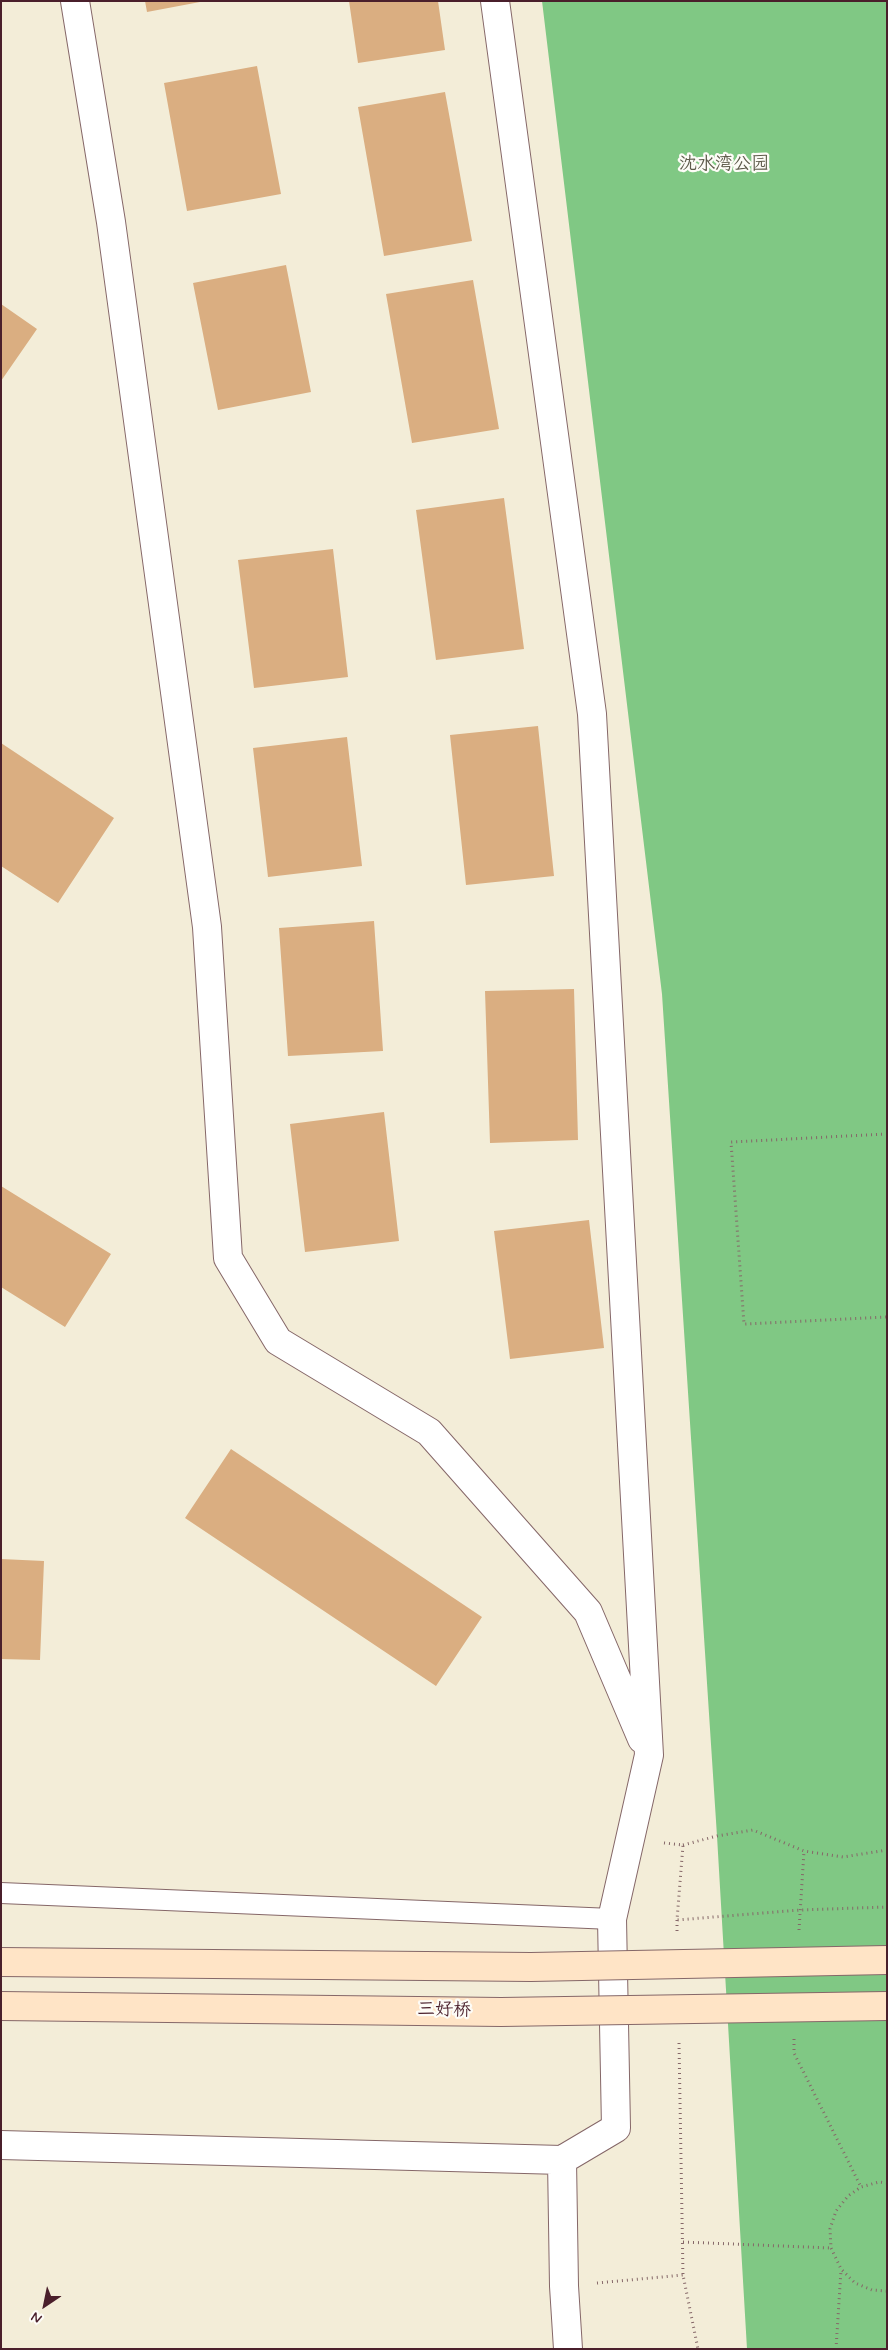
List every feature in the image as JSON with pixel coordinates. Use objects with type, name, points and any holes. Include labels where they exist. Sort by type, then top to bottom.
[{"type":"main road","points":[[1,1962],[531,1967],[887,1960]]},
{"type":"main road","name":"三好桥","points":[[1,2006],[501,2012],[887,2006]]},
{"type":"street","points":[[75,1],[111,222],[207,927],[228,1258],[278,1342],[429,1432],[588,1612],[649,1755]]},
{"type":"street","points":[[1,2145],[562,2160],[616,2128],[612,1919],[649,1755],[592,714],[496,1]]},
{"type":"street","points":[[562,2160],[564,2286],[568,2349]]},
{"type":"lane","points":[[1,1893],[612,1919]]},
{"type":"path","points":[[887,1134],[731,1142],[744,1324],[887,1317]]},
{"type":"path","points":[[629,1838],[683,1845],[716,1836],[753,1830],[804,1851],[844,1856],[887,1850]]},
{"type":"path","points":[[678,1939],[677,1920],[683,1845]]},
{"type":"path","points":[[677,1920],[800,1910],[887,1907]]},
{"type":"path","points":[[679,2037],[684,2275],[698,2349]]},
{"type":"path","points":[[887,2183],[879,2182],[861,2188],[848,2196],[836,2211],[830,2229],[831,2248],[841,2269],[855,2282],[872,2290],[887,2291]]},
{"type":"path","points":[[682,2242],[831,2248]]},
{"type":"path","points":[[836,2349],[841,2269]]},
{"type":"path","points":[[564,2286],[684,2275]]},
{"type":"green space","name":"沈水湾公园","points":[[542,1],[887,1],[887,2349],[747,2349],[717,1836],[662,994]]},
{"type":"building","points":[[145,1],[200,1],[200,2],[147,12]]},
{"type":"building","points":[[349,1],[438,1],[445,50],[358,63]]},
{"type":"building","points":[[257,66],[281,194],[187,211],[164,83]]},
{"type":"building","points":[[445,92],[472,241],[384,256],[358,107]]},
{"type":"building","points":[[286,265],[311,392],[218,410],[193,283]]},
{"type":"building","points":[[473,280],[499,429],[412,443],[386,294]]},
{"type":"building","points":[[1,304],[37,329],[1,381]]},
{"type":"building","points":[[504,498],[524,649],[436,660],[416,510]]},
{"type":"building","points":[[333,549],[348,677],[254,688],[238,560]]},
{"type":"building","points":[[538,726],[554,876],[466,885],[450,735]]},
{"type":"building","points":[[347,737],[362,866],[268,877],[253,748]]},
{"type":"building","points":[[1,743],[114,818],[58,903],[1,866]]},
{"type":"building","points":[[374,921],[383,1051],[288,1056],[279,928]]},
{"type":"building","points":[[574,989],[578,1140],[490,1143],[485,991]]},
{"type":"building","points":[[384,1112],[399,1241],[305,1252],[290,1124]]},
{"type":"building","points":[[1,1186],[111,1254],[65,1327],[1,1287]]},
{"type":"building","points":[[589,1220],[604,1348],[510,1359],[494,1231]]},
{"type":"building","points":[[231,1449],[482,1617],[436,1686],[185,1518]]},
{"type":"building","points":[[1,1559],[44,1561],[40,1660],[1,1659]]}]
